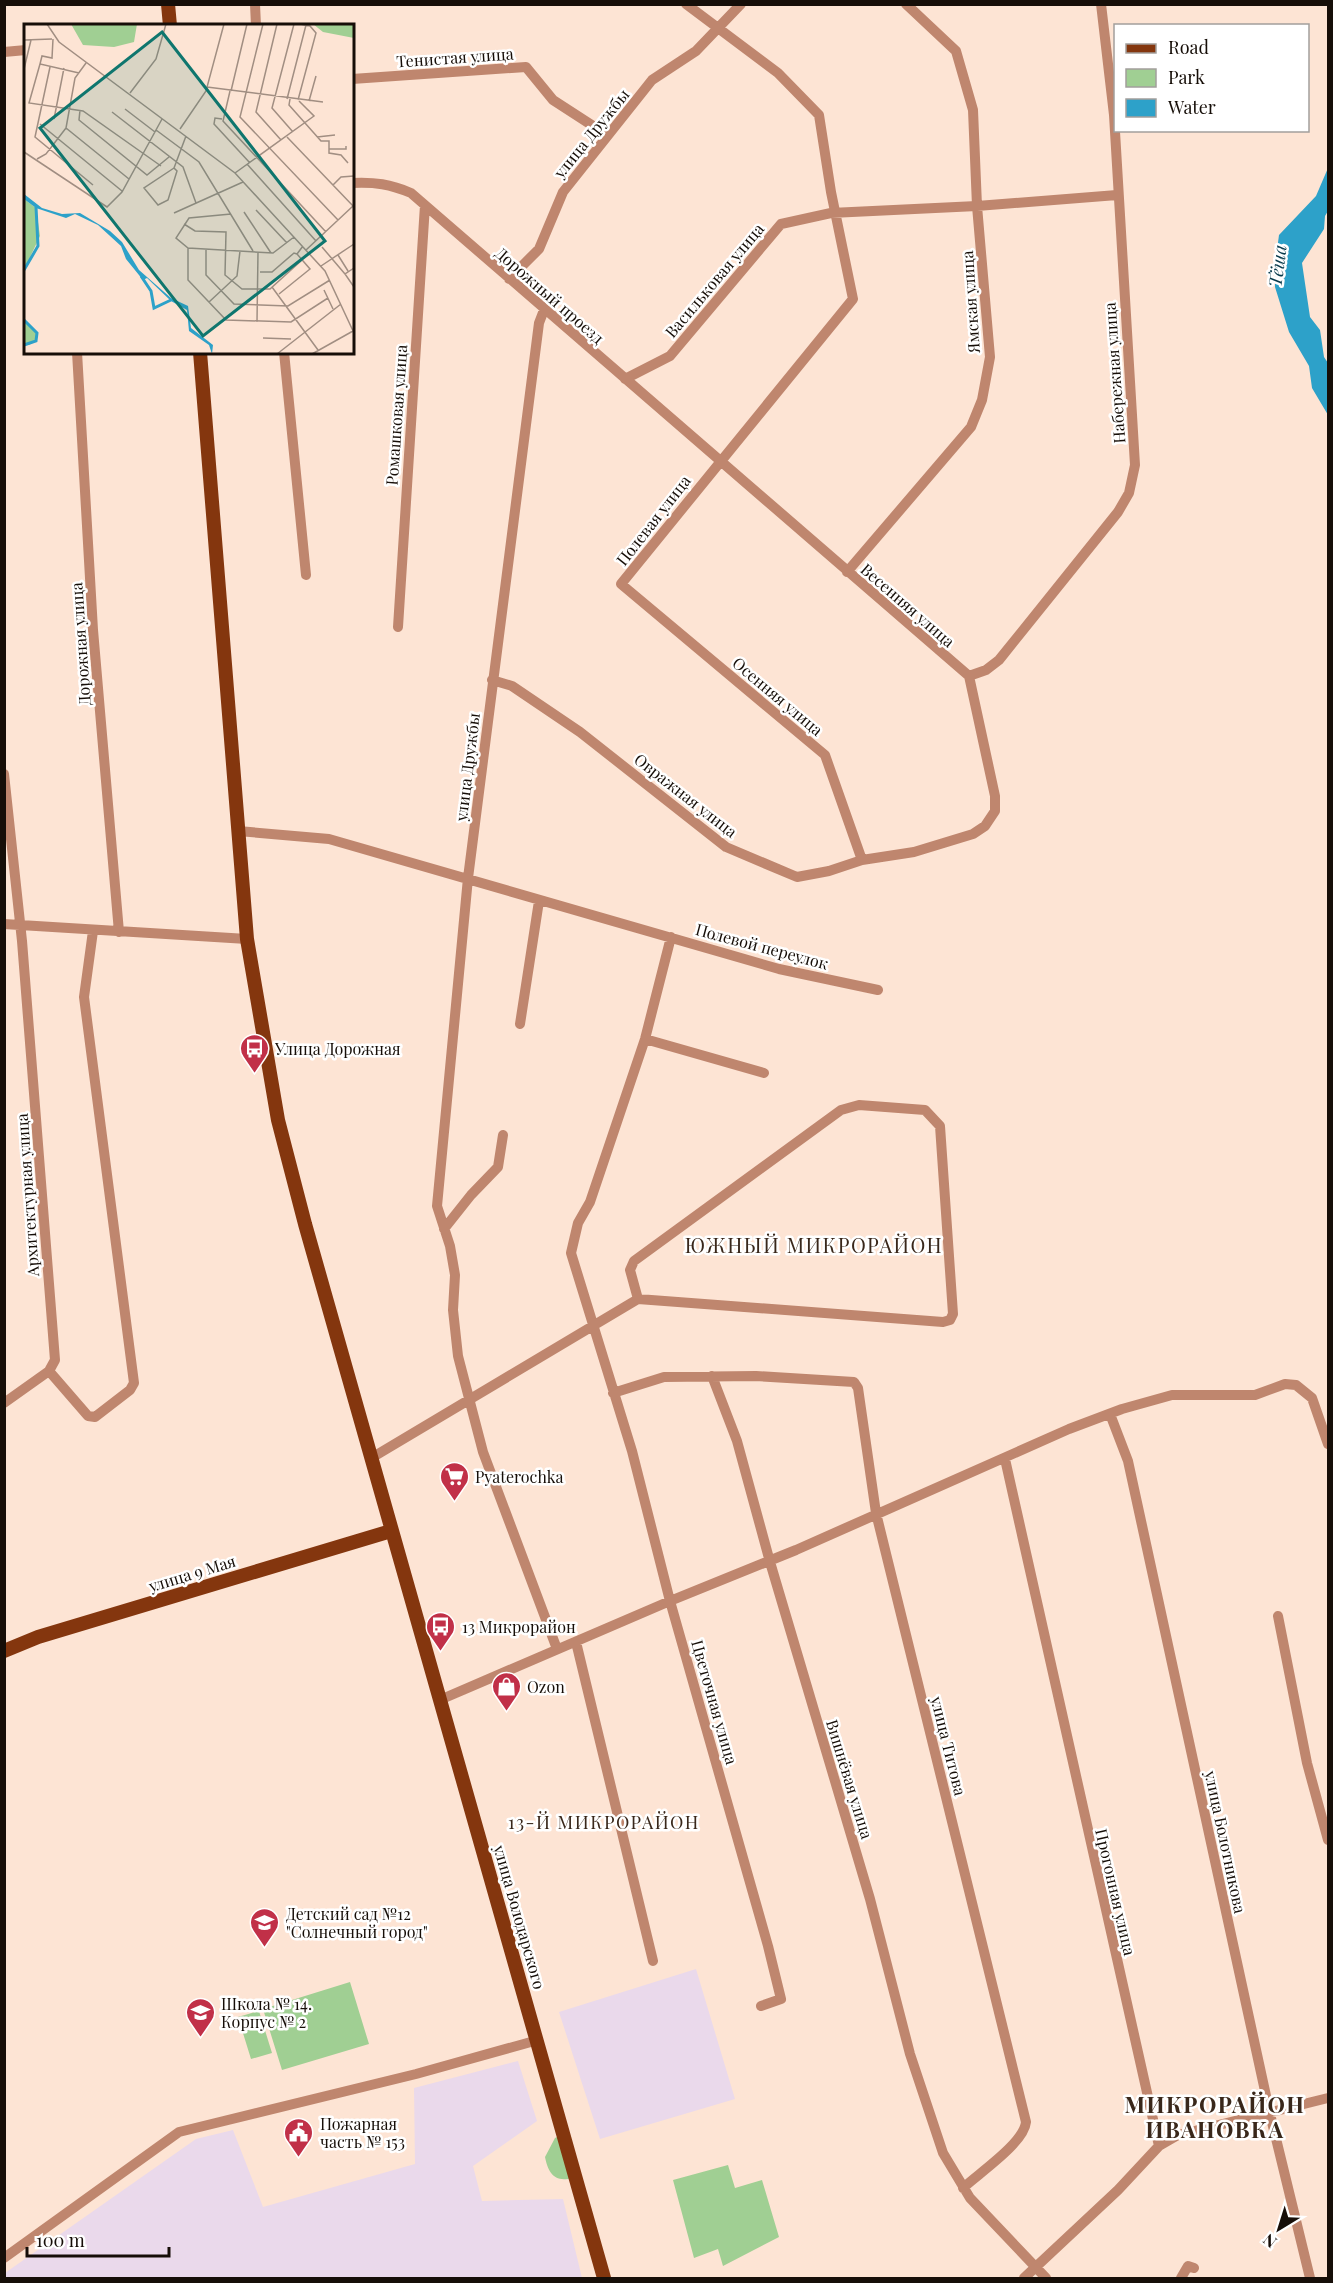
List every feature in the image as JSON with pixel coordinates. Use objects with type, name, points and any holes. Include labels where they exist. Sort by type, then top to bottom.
[{"type":"main road","points":[[168,4],[170,24]]},
{"type":"main road","name":"улица Володарского","points":[[200,354],[247,939],[278,1120],[305,1224],[373,1457],[391,1531],[442,1699],[604,2278]]},
{"type":"main road","name":"улица 9 Мая","points":[[4,1651],[38,1637],[391,1531]]},
{"type":"street","points":[[255,4],[256,24]]},
{"type":"street","points":[[686,4],[778,73],[819,115],[834,213],[853,297],[721,461]]},
{"type":"street","name":"улица Дружбы","points":[[509,279],[539,249],[563,192],[652,80],[696,51],[741,4]]},
{"type":"street","name":"Ямская улица","points":[[847,572],[971,427],[982,400],[990,357],[977,206],[973,110],[956,51],[906,4]]},
{"type":"street","name":"Набережная улица","points":[[1101,4],[1114,115]]},
{"type":"street","points":[[4,52],[24,50]]},
{"type":"street","name":"Тенистая улица","points":[[354,79],[526,67],[553,100],[607,135]]},
{"type":"street","name":"Набережная улица","points":[[969,676],[986,670],[999,660],[1118,512],[1129,493],[1135,465],[1115,132]]},
{"type":"street","name":"Дорожный проезд","points":[[354,183],[377,182],[411,193],[721,461]]},
{"type":"street","name":"Васильковая улица","points":[[626,380],[670,356],[781,224],[834,213],[977,206],[1117,195]]},
{"type":"street","name":"Ромашковая улица","points":[[398,627],[425,205]]},
{"type":"street","name":"улица Дружбы","points":[[544,310],[539,323],[468,878],[437,1206],[455,1275],[453,1310],[458,1356],[483,1452],[557,1649]]},
{"type":"street","name":"Дорожная улица","points":[[77,354],[93,630],[119,932]]},
{"type":"street","points":[[284,354],[306,575]]},
{"type":"street","name":"Весенняя улица","points":[[721,461],[969,676]]},
{"type":"street","name":"Полевая улица","points":[[623,586],[709,473],[721,461]]},
{"type":"street","name":"Осенняя улица","points":[[623,586],[825,755],[862,860]]},
{"type":"street","name":"Овражная улица","points":[[492,680],[512,686],[580,732],[726,847],[797,877],[829,871],[862,860],[914,852],[973,834],[986,826],[995,811],[995,796],[969,676]]},
{"type":"street","name":"Архитектурная улица","points":[[4,774],[20,925],[55,1360],[49,1371]]},
{"type":"street","points":[[238,831],[329,839],[671,937]]},
{"type":"street","points":[[520,1024],[539,901]]},
{"type":"street","points":[[4,924],[247,939]]},
{"type":"street","points":[[4,1403],[49,1371],[88,1416],[95,1417],[130,1390],[134,1383],[84,997],[93,931]]},
{"type":"street","name":"Полевой переулок","points":[[613,1393],[572,1253],[578,1223],[590,1202],[645,1039],[671,937],[779,969],[878,990]]},
{"type":"street","points":[[645,1039],[764,1073]]},
{"type":"street","points":[[373,1457],[638,1299],[943,1322],[950,1320],[953,1314],[940,1126],[925,1110],[859,1105],[841,1110],[634,1261],[630,1270],[638,1299]]},
{"type":"street","points":[[444,1229],[471,1195],[498,1167],[503,1135]]},
{"type":"street","points":[[613,1393],[664,1377],[712,1376]]},
{"type":"street","name":"улица Титова","points":[[712,1376],[756,1376],[854,1382],[858,1388],[876,1513],[1026,2122],[1023,2133],[1014,2144],[963,2188]]},
{"type":"street","name":"Вишнёвая улица","points":[[712,1376],[737,1441],[770,1562],[870,1899],[910,2054],[943,2153],[963,2188],[1046,2278]]},
{"type":"street","points":[[442,1699],[670,1601],[770,1562],[1069,1429],[1172,1395],[1256,1395],[1285,1384],[1296,1385],[1312,1398],[1329,1444]]},
{"type":"street","name":"Цветочная улица","points":[[613,1393],[632,1451],[670,1601],[751,1882],[781,1999],[761,2006]]},
{"type":"street","name":"улица Болотникова","points":[[1110,1414],[1128,1461],[1270,2114],[1310,2278]]},
{"type":"street","name":"Прогонная улица","points":[[1005,1459],[1159,2146]]},
{"type":"street","points":[[1278,1616],[1307,1763],[1329,1840]]},
{"type":"street","points":[[576,1641],[653,1961]]},
{"type":"street","points":[[4,2259],[179,2132],[398,2079],[538,2040]]},
{"type":"street","points":[[1024,2278],[1118,2190],[1159,2146],[1178,2135],[1329,2098]]},
{"type":"street","points":[[1181,2278],[1188,2266],[1194,2268]]},
{"type":"shaded area","points":[[696,1969],[735,2099],[600,2139],[559,2012]]},
{"type":"shaded area","points":[[518,2061],[537,2121],[473,2166],[482,2201],[563,2199],[582,2278],[5,2278],[5,2273],[196,2139],[233,2130],[263,2207],[415,2164],[414,2088]]},
{"type":"green space","points":[[350,1982],[369,2044],[282,2070],[263,2009]]},
{"type":"green space","points":[[259,2011],[272,2053],[251,2059],[238,2017]]},
{"type":"green space","points":[[559,2136],[572,2178],[556,2178],[550,2172],[546,2162],[545,2157],[555,2138]]},
{"type":"green space","points":[[728,2165],[735,2188],[762,2180],[779,2237],[723,2266],[718,2249],[694,2258],[673,2180]]},
{"type":"water","name":"Тёша","points":[[1328,168],[1328,211],[1325,216],[1324,229],[1302,263],[1310,317],[1320,330],[1324,357],[1328,363],[1328,415],[1312,388],[1309,366],[1289,332],[1275,287],[1275,265],[1279,235],[1316,196]]},
{"type":"place","name":"Улица Дорожная","points":[[254,1074]]},
{"type":"place","name":"Pyaterochka","points":[[454,1502]]},
{"type":"place","name":"13 Микрорайон","points":[[441,1652]]},
{"type":"place","name":"Ozon","points":[[506,1712]]},
{"type":"place","name":"Детский сад №12 \"Солнечный город\"","points":[[265,1948]]},
{"type":"place","name":"Школа № 14. Корпус № 2","points":[[200,2038]]},
{"type":"place","name":"Пожарная часть № 153","points":[[299,2158]]},
{"type":"district","name":"ЮЖНЫЙ МИКРОРАЙОН","points":[[814,1244]]},
{"type":"district","name":"13-Й МИКРОРАЙОН","points":[[604,1822]]},
{"type":"district","name":"МИКРОРАЙОН ИВАНОВКА","points":[[1215,2116]]}]
